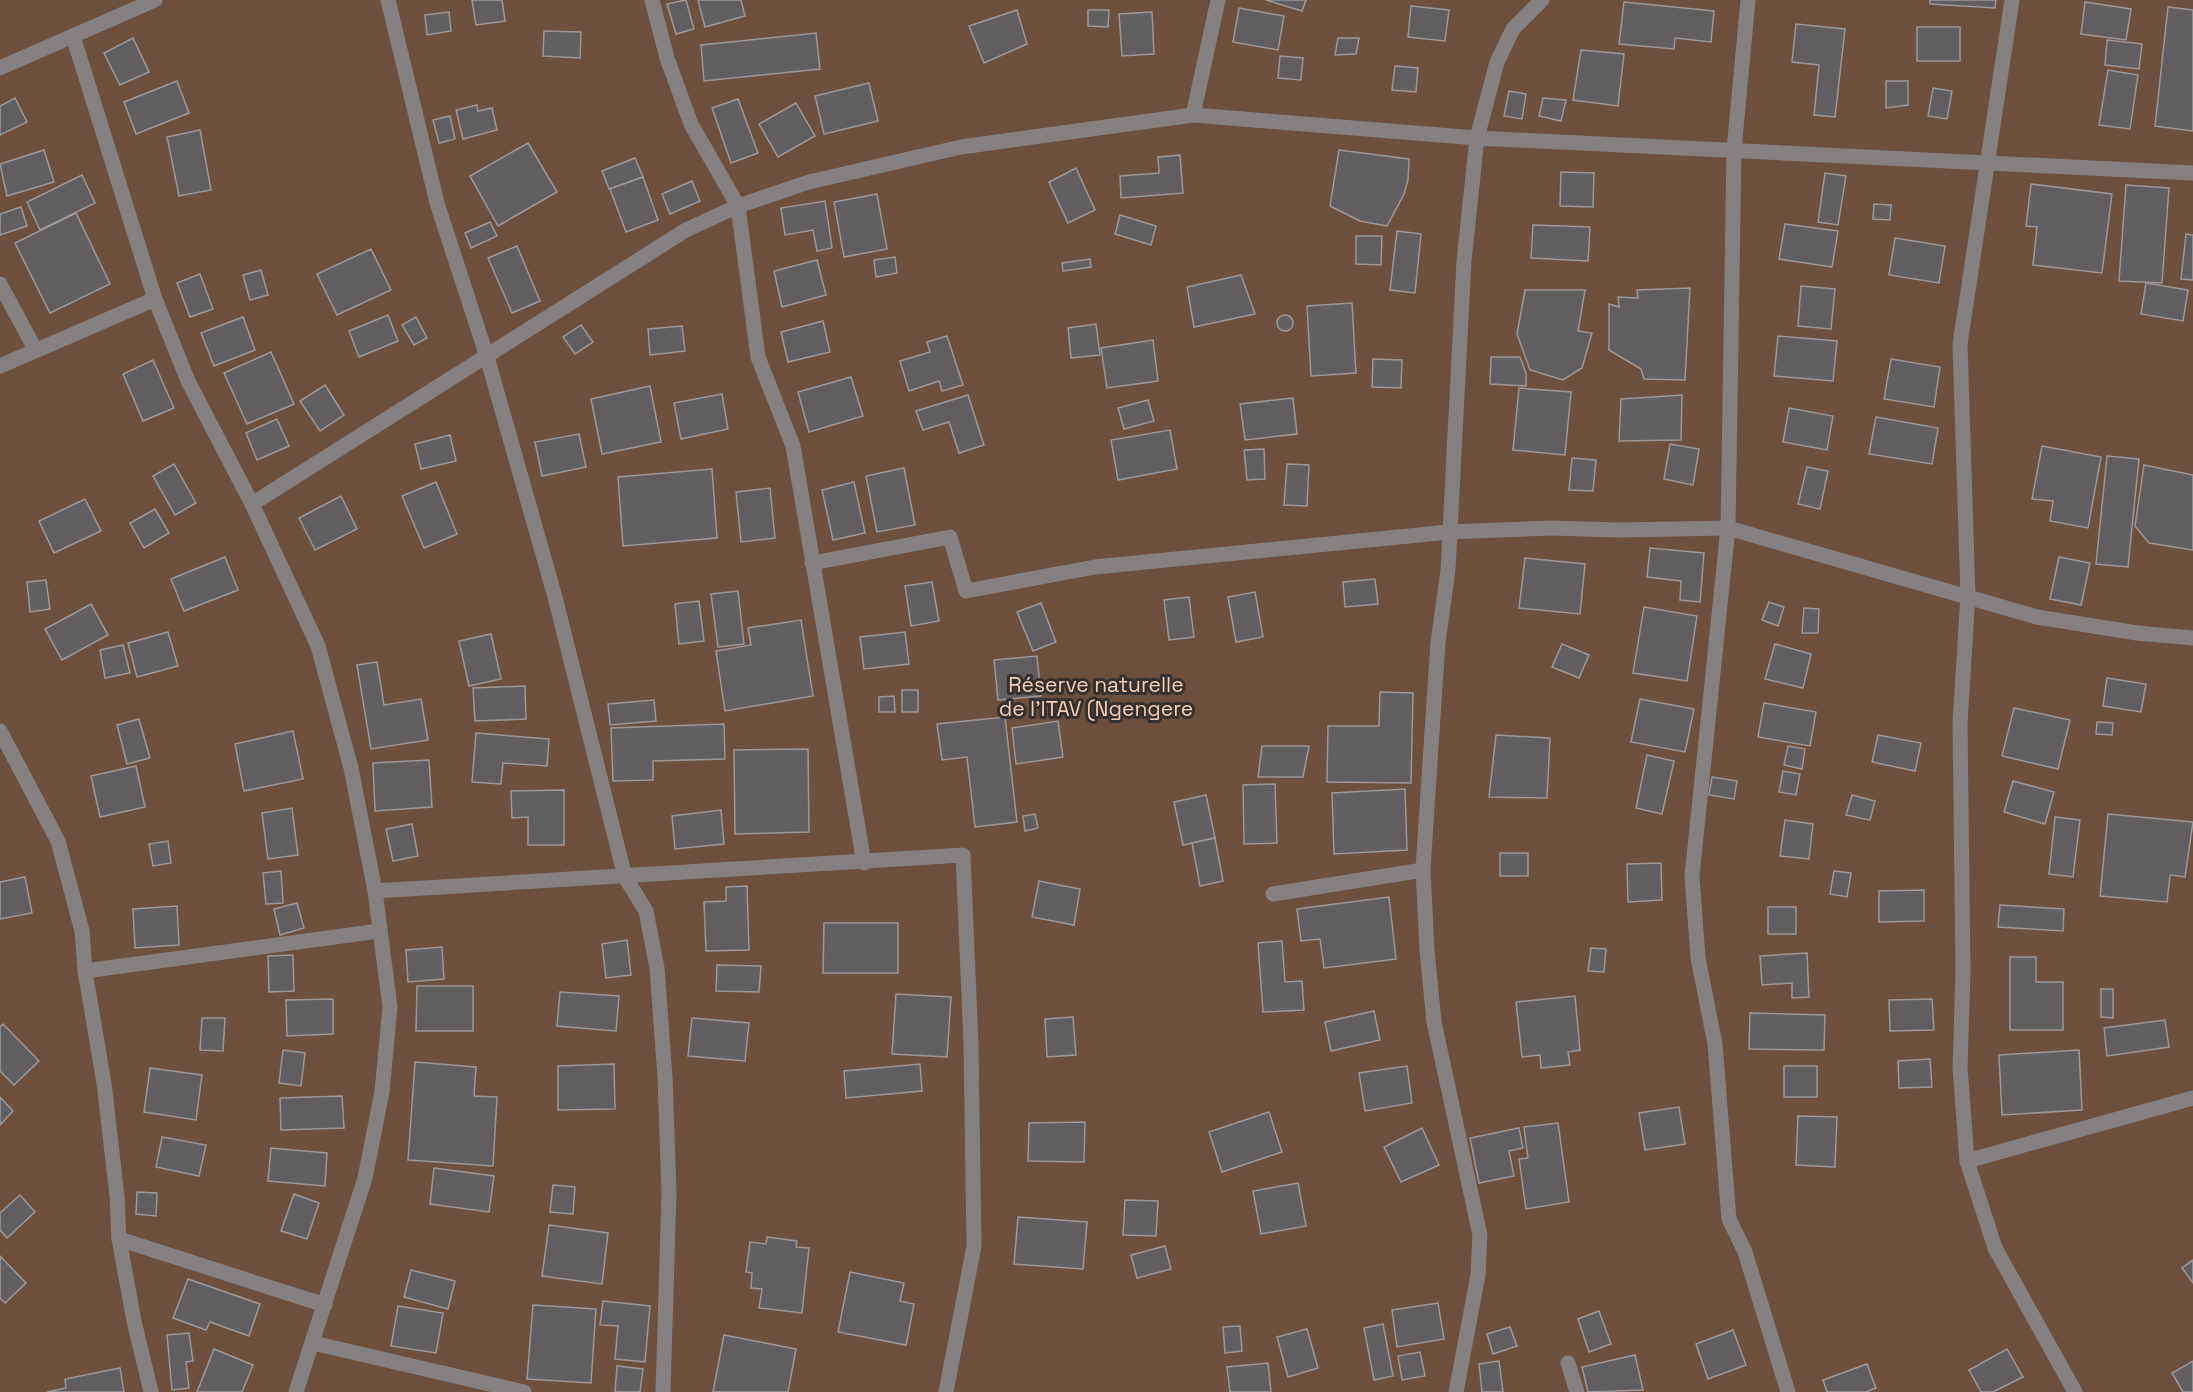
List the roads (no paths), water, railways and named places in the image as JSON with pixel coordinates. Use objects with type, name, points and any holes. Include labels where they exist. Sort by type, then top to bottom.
[{"type":"street","points":[[0,68],[155,0]]},
{"type":"street","points":[[388,0],[437,203],[487,357],[555,597],[625,877],[646,911],[658,979],[665,1077],[669,1193],[663,1392]]},
{"type":"street","points":[[652,0],[667,58],[691,124],[738,206],[758,357],[793,446],[864,863]]},
{"type":"street","points":[[1193,115],[1218,0]]},
{"type":"street","points":[[1456,1392],[1478,1275],[1480,1235],[1434,1022],[1426,950],[1423,870],[1438,642],[1448,570],[1464,261],[1477,138],[1497,62],[1513,29],[1542,0]]},
{"type":"street","points":[[1748,0],[1734,150],[1728,528],[1692,876],[1698,958],[1715,1044],[1729,1219],[1745,1252],[1788,1392]]},
{"type":"street","points":[[2012,0],[1960,344],[1968,596],[1960,723],[1963,971],[1960,1067],[1967,1161],[1995,1248],[2075,1392]]},
{"type":"street","points":[[73,36],[155,298],[188,381],[252,504],[318,646],[351,768],[375,891],[390,1007],[382,1092],[365,1178],[296,1392]]},
{"type":"street","points":[[252,504],[686,230],[738,206],[809,182],[961,147],[1193,115],[1477,138],[2193,173]]},
{"type":"street","points":[[0,284],[34,349]]},
{"type":"street","points":[[0,366],[34,349],[155,298]]},
{"type":"street","points":[[812,564],[950,537],[966,591],[1095,567],[1449,532],[1551,528],[1619,530],[1728,528],[2037,617],[2137,633],[2193,638]]},
{"type":"street","points":[[0,731],[58,841],[82,932],[85,971],[104,1083],[117,1196],[119,1239],[134,1321],[151,1392]]},
{"type":"street","points":[[375,891],[864,863],[963,855],[971,1044],[974,1246],[946,1392]]},
{"type":"street","points":[[1273,894],[1423,870]]},
{"type":"street","points":[[85,971],[379,931]]},
{"type":"street","points":[[1967,1161],[2193,1098]]},
{"type":"street","points":[[119,1239],[325,1305]]},
{"type":"street","points":[[313,1342],[524,1392]]},
{"type":"street","points":[[1568,1363],[1577,1392]]},
{"type":"park label","name":"Réserve naturelle de l'ITAV (Ngengere","points":[[1096,696]]}]
